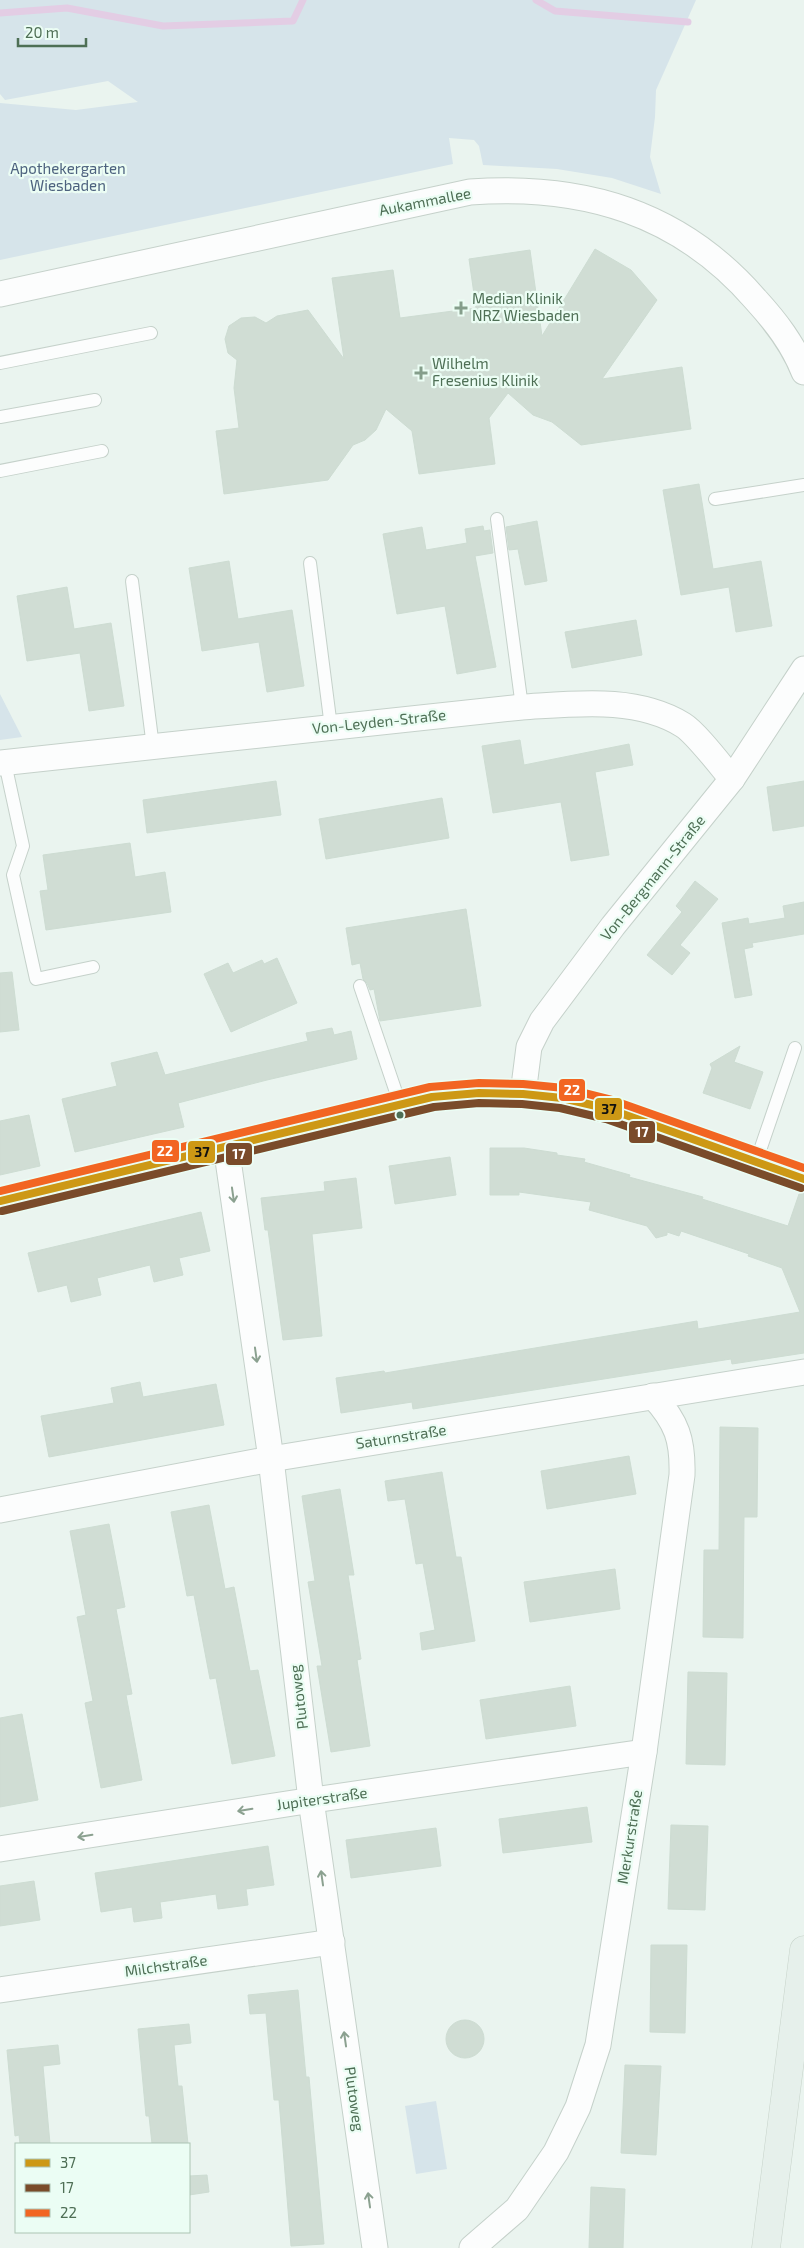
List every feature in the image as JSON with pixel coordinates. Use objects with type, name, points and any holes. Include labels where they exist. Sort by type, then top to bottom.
[{"type":"main road","points":[[0,1200],[400,1104],[459,1094],[523,1094],[562,1098],[608,1110],[804,1179]]},
{"type":"main road","points":[[766,2248],[804,1950]]},
{"type":"street","name":"Aukammallee","points":[[0,294],[470,192],[510,190],[540,192],[601,202],[630,210],[676,231],[721,264],[746,288],[774,320],[801,364]]},
{"type":"street","name":"Von-Bergmann-Straße","points":[[523,1094],[528,1047],[542,1021],[613,926],[732,779],[804,669]]},
{"type":"street","name":"Von-Leyden-Straße","points":[[2,763],[522,707],[588,703],[648,708],[685,726],[732,779]]},
{"type":"street","name":"Plutoweg","points":[[226,1146],[271,1459],[311,1800],[376,2248]]},
{"type":"street","name":"Saturnstraße","points":[[0,1510],[271,1459],[804,1372]]},
{"type":"street","name":"Merkurstraße","points":[[472,2248],[517,2209],[556,2152],[578,2107],[598,2044],[644,1752],[682,1475],[681,1440],[666,1409],[653,1396]]},
{"type":"street","name":"Jupiterstraße","points":[[0,1849],[311,1800],[644,1752]]},
{"type":"street","name":"Milchstraße","points":[[0,1990],[332,1942]]},
{"type":"lane","points":[[0,363],[151,333]]},
{"type":"lane","points":[[0,417],[95,400]]},
{"type":"lane","points":[[0,471],[102,451]]},
{"type":"lane","points":[[715,499],[804,485]]},
{"type":"lane","points":[[497,519],[522,707]]},
{"type":"lane","points":[[310,563],[331,727]]},
{"type":"lane","points":[[132,582],[153,747]]},
{"type":"lane","points":[[2,763],[23,846],[13,876],[36,978],[93,967]]},
{"type":"lane","points":[[360,986],[400,1104]]},
{"type":"lane","points":[[756,1162],[794,1048]]},
{"type":"green space","name":"Apothekergarten Wiesbaden","points":[[0,0],[696,0],[656,90],[650,157],[661,194],[612,178],[557,169],[483,165],[479,146],[474,140],[449,138],[453,164],[0,260],[0,103],[76,110],[138,102],[108,81],[5,100],[0,94]]},
{"type":"green space","points":[[0,694],[22,737],[0,740]]},
{"type":"green space","points":[[436,2101],[447,2169],[416,2174],[405,2106]]},
{"type":"building","name":"Wilhelm Fresenius Klinik","points":[[595,249],[631,270],[657,300],[602,379],[682,367],[691,429],[581,445],[552,422],[533,415],[508,393],[489,418],[495,464],[419,474],[412,431],[386,409],[376,430],[365,440],[353,445],[328,480],[224,494],[216,431],[239,428],[234,388],[237,360],[228,353],[225,339],[229,326],[241,318],[255,317],[266,323],[277,316],[308,310],[344,359],[332,278],[393,270],[400,318],[476,308],[469,259],[530,250],[542,336]]},
{"type":"building","points":[[699,484],[713,569],[761,561],[772,626],[736,632],[729,587],[681,595],[663,490]]},
{"type":"building","points":[[537,521],[547,581],[525,585],[518,549],[509,550],[506,527]]},
{"type":"building","points":[[483,526],[484,531],[490,530],[493,553],[475,556],[496,667],[457,674],[445,606],[397,614],[383,534],[422,527],[426,550],[467,543],[465,529]]},
{"type":"building","points":[[229,561],[238,619],[292,610],[304,686],[267,692],[259,642],[202,651],[189,568]]},
{"type":"building","points":[[67,587],[74,629],[111,623],[124,706],[89,711],[80,653],[27,661],[17,596]]},
{"type":"building","points":[[636,620],[642,655],[572,668],[565,632]]},
{"type":"building","points":[[520,740],[524,765],[629,744],[633,765],[595,772],[609,855],[571,861],[561,802],[493,813],[482,746]]},
{"type":"building","points":[[276,781],[281,815],[147,833],[143,800]]},
{"type":"building","points":[[804,781],[804,826],[773,831],[767,787]]},
{"type":"building","points":[[442,798],[449,838],[326,859],[319,819]]},
{"type":"building","points":[[130,843],[135,877],[165,872],[171,912],[46,930],[40,891],[48,890],[43,855]]},
{"type":"building","points":[[695,881],[718,899],[680,945],[690,953],[672,975],[647,955],[682,912],[676,906]]},
{"type":"building","points":[[804,902],[804,934],[752,943],[753,947],[744,949],[752,995],[735,998],[722,923],[748,918],[749,924],[785,918],[783,906]]},
{"type":"building","points":[[466,909],[481,1006],[380,1021],[374,989],[370,990],[363,979],[360,963],[352,965],[346,928]]},
{"type":"building","points":[[277,958],[297,1003],[231,1032],[204,974],[228,963],[233,973],[262,960],[264,964]]},
{"type":"building","points":[[12,972],[19,1030],[0,1032],[0,973]]},
{"type":"building","points":[[332,1028],[334,1035],[351,1031],[357,1059],[178,1103],[184,1127],[75,1152],[62,1099],[117,1086],[111,1063],[157,1052],[165,1075],[308,1041],[306,1033]]},
{"type":"building","points":[[740,1046],[734,1062],[763,1072],[750,1109],[703,1093],[712,1068],[710,1064]]},
{"type":"building","points":[[29,1115],[40,1166],[0,1175],[0,1121]]},
{"type":"building","points":[[490,1148],[524,1148],[585,1159],[584,1162],[630,1175],[629,1177],[703,1197],[702,1199],[788,1226],[799,1194],[804,1194],[804,1353],[732,1364],[731,1359],[413,1409],[412,1402],[341,1413],[336,1378],[384,1371],[385,1373],[697,1321],[698,1329],[800,1312],[782,1268],[748,1256],[749,1254],[681,1231],[679,1236],[667,1232],[667,1235],[656,1238],[647,1226],[589,1210],[591,1202],[519,1192],[519,1195],[490,1195]]},
{"type":"building","points":[[450,1157],[456,1195],[395,1204],[389,1166]]},
{"type":"building","points":[[356,1178],[362,1228],[312,1234],[322,1336],[283,1340],[268,1230],[265,1230],[261,1198],[325,1191],[324,1182]]},
{"type":"building","points":[[201,1212],[210,1251],[179,1258],[183,1275],[154,1282],[150,1265],[97,1278],[101,1295],[71,1302],[67,1285],[38,1292],[28,1253]]},
{"type":"building","points":[[140,1382],[143,1397],[216,1384],[224,1425],[49,1457],[41,1416],[114,1403],[111,1388]]},
{"type":"building","points":[[720,1427],[758,1428],[757,1517],[744,1517],[743,1638],[703,1637],[704,1550],[719,1550]]},
{"type":"building","points":[[629,1456],[636,1494],[547,1509],[541,1471]]},
{"type":"building","points":[[442,1472],[456,1557],[461,1557],[475,1641],[422,1650],[420,1633],[435,1630],[423,1563],[416,1564],[405,1499],[388,1501],[385,1481]]},
{"type":"building","points":[[340,1489],[354,1575],[348,1575],[361,1659],[357,1660],[370,1746],[331,1752],[317,1666],[322,1666],[308,1582],[315,1581],[302,1496]]},
{"type":"building","points":[[209,1505],[225,1589],[234,1587],[250,1671],[258,1670],[275,1756],[232,1764],[216,1678],[210,1679],[194,1595],[187,1596],[171,1512]]},
{"type":"building","points":[[109,1524],[125,1607],[116,1609],[132,1694],[126,1695],[142,1780],[101,1788],[85,1703],[93,1701],[77,1617],[86,1615],[70,1531]]},
{"type":"building","points":[[615,1569],[620,1609],[530,1622],[524,1582]]},
{"type":"building","points":[[688,1672],[727,1673],[725,1765],[686,1764]]},
{"type":"building","points":[[570,1686],[576,1726],[486,1739],[480,1700]]},
{"type":"building","points":[[22,1714],[38,1800],[0,1807],[0,1718]]},
{"type":"building","points":[[587,1807],[592,1842],[503,1853],[499,1819]]},
{"type":"building","points":[[671,1825],[708,1826],[705,1910],[668,1909]]},
{"type":"building","points":[[436,1828],[441,1866],[351,1878],[346,1840]]},
{"type":"building","points":[[268,1846],[274,1885],[246,1889],[248,1905],[218,1909],[216,1894],[160,1902],[162,1918],[134,1922],[132,1907],[101,1912],[95,1873]]},
{"type":"building","points":[[34,1881],[40,1920],[0,1926],[0,1886]]},
{"type":"building","points":[[651,1945],[687,1945],[685,2033],[650,2032]]},
{"type":"building","points":[[298,1990],[306,2077],[309,2077],[324,2244],[291,2246],[279,2100],[274,2100],[266,2013],[250,2014],[248,1995]]},
{"type":"building","points":[[465,2020],[478,2026],[484,2039],[478,2052],[465,2058],[452,2052],[446,2039],[452,2026]]},
{"type":"building","points":[[189,2024],[191,2043],[174,2045],[178,2086],[182,2086],[188,2143],[152,2143],[149,2116],[146,2116],[138,2029]]},
{"type":"building","points":[[58,2045],[60,2064],[43,2066],[50,2143],[20,2143],[19,2135],[15,2136],[7,2050]]},
{"type":"building","points":[[625,2065],[661,2066],[656,2155],[621,2153]]},
{"type":"building","points":[[207,2175],[209,2192],[190,2195],[190,2176]]},
{"type":"building","points":[[591,2187],[625,2189],[623,2248],[589,2248]]},
{"type":"waterway","points":[[0,13],[67,8],[163,26],[293,21],[303,0]]},
{"type":"waterway","points":[[536,0],[555,11],[688,22]]},
{"type":"transit line","name":"22","points":[[0,1191],[430,1087],[479,1083],[523,1084],[564,1088],[612,1100],[804,1168]]},
{"type":"transit line","name":"37","points":[[0,1201],[432,1097],[479,1093],[523,1094],[562,1098],[609,1109],[804,1179]]},
{"type":"transit line","name":"17","points":[[2,1211],[434,1107],[479,1103],[522,1104],[560,1108],[606,1119],[801,1188]]},
{"type":"place","name":"Median Klinik NRZ Wiesbaden","points":[[461,308]]},
{"type":"place","name":"Wilhelm Fresenius Klinik","points":[[421,373]]}]
